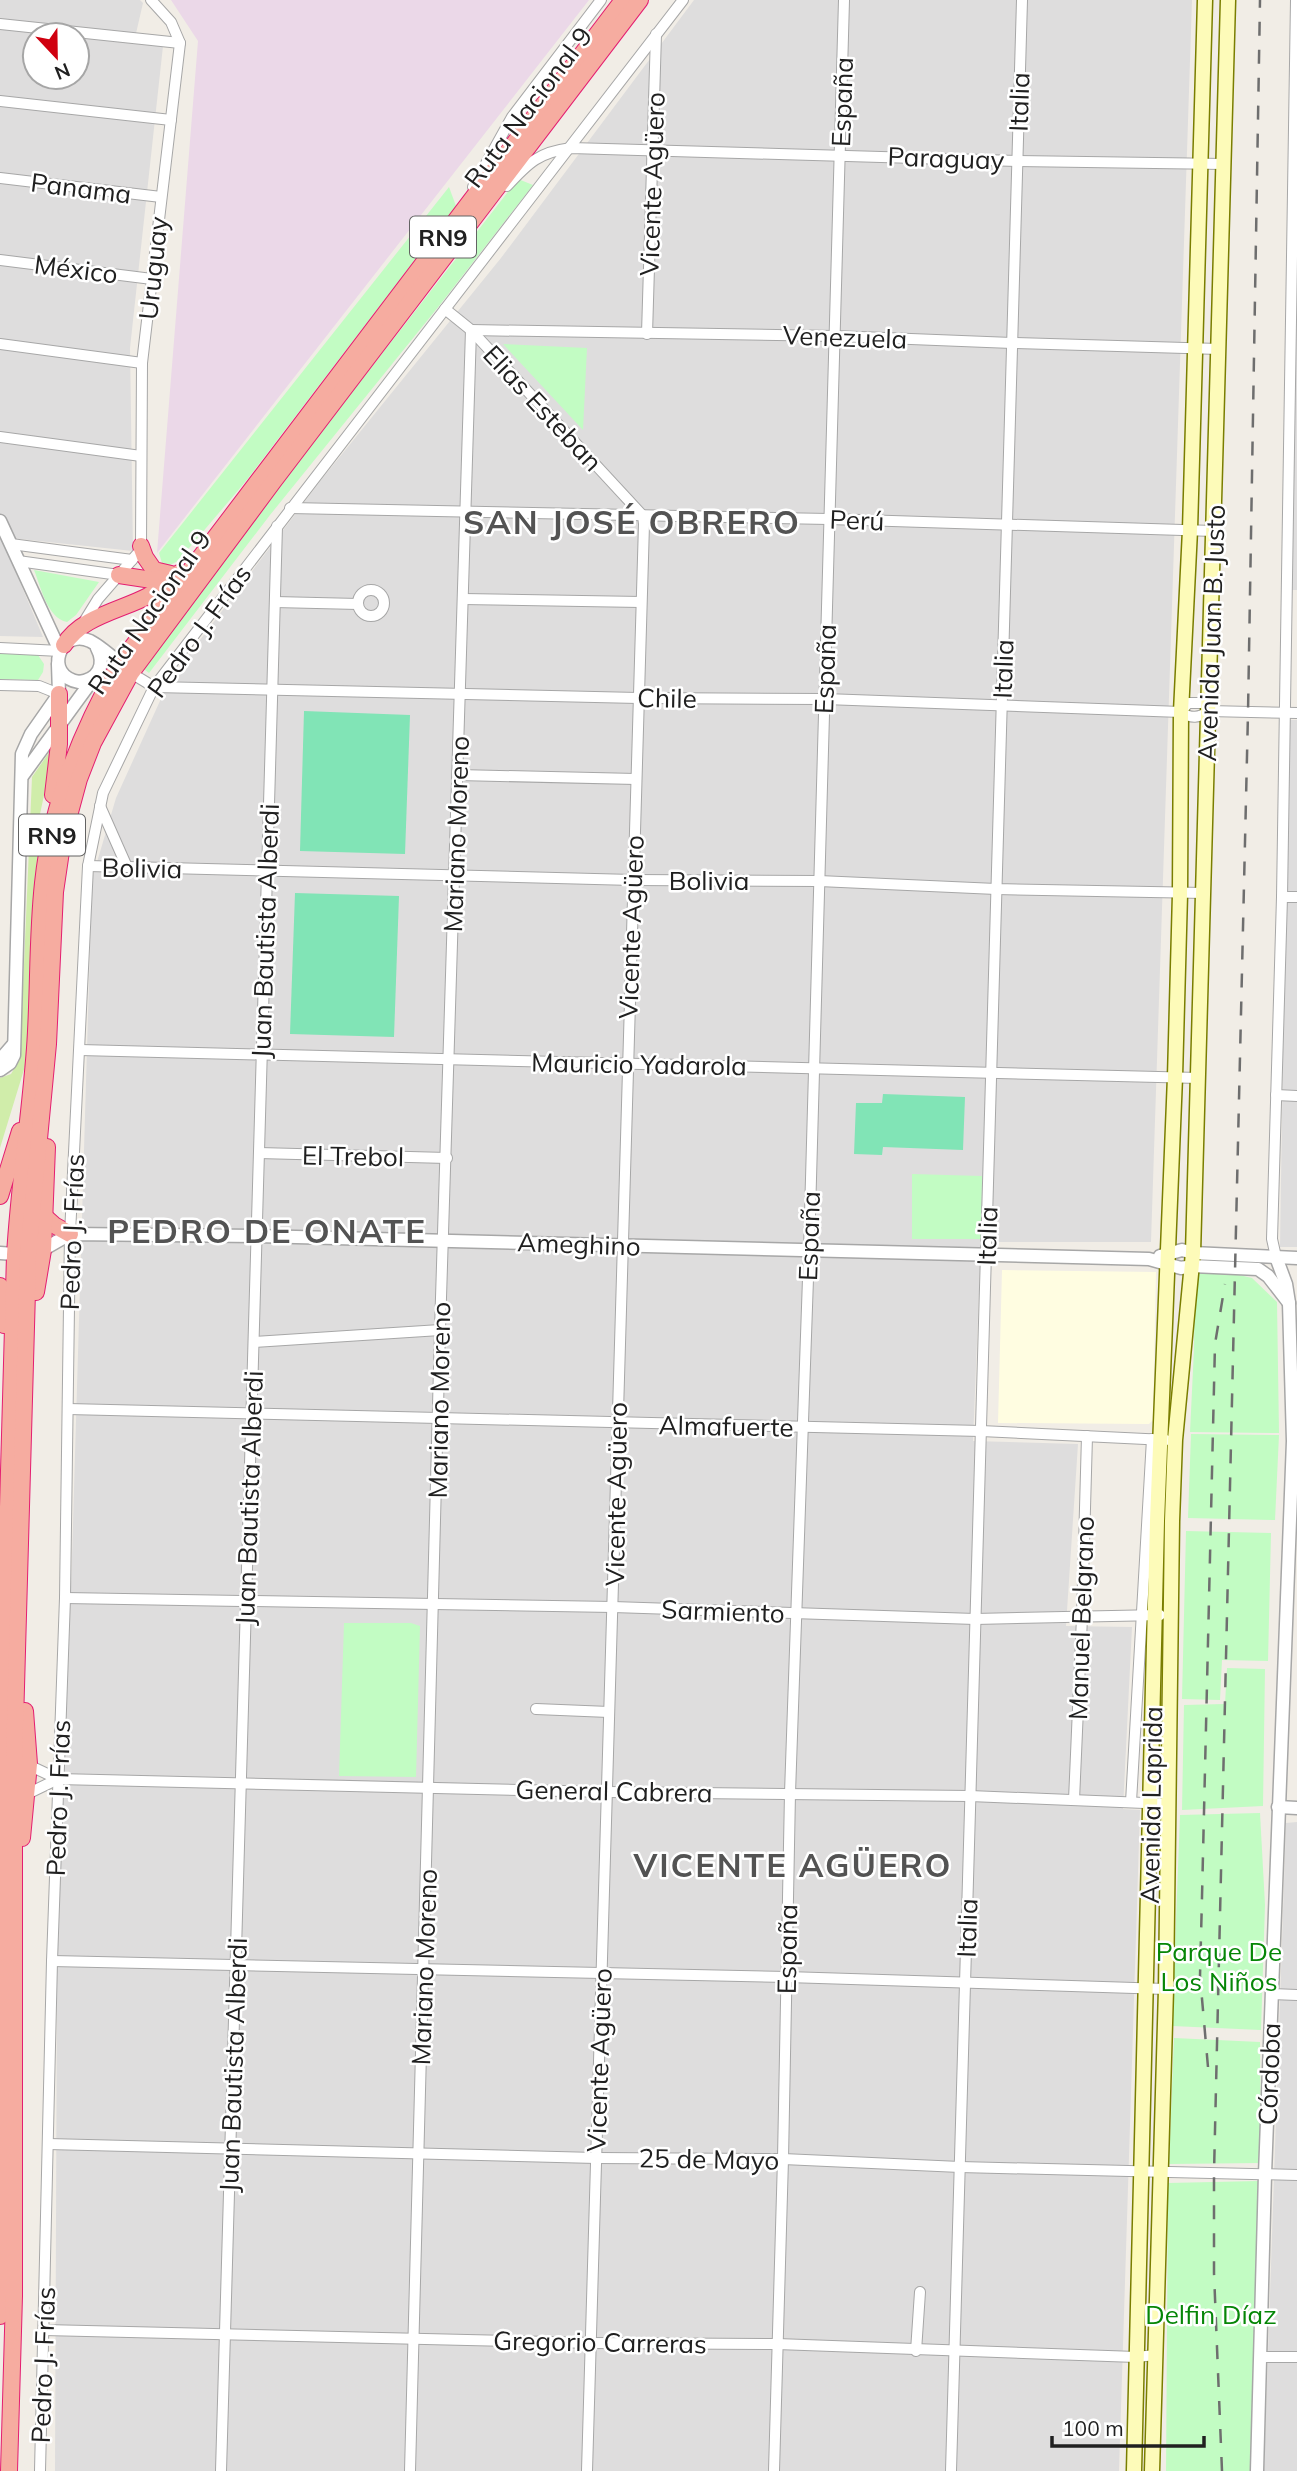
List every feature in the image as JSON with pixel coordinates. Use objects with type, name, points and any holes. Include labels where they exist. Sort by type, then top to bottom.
[{"type":"highway","name":"Ruta Nacional 9","points":[[38,1096],[40,912],[57,812],[81,737],[208,546],[623,0]]},
{"type":"highway","name":"Ruta Nacional 9","points":[[11,1658],[27,1346],[18,1207],[48,1044],[57,869],[85,761],[111,707],[125,668],[241,524],[640,0]]},
{"type":"highway","points":[[141,545],[145,557],[157,573],[177,574]]},
{"type":"highway","points":[[68,644],[149,596],[208,546]]},
{"type":"highway","points":[[119,575],[152,580],[177,574]]},
{"type":"highway","points":[[48,853],[48,817],[56,777],[60,724],[59,687]]},
{"type":"highway","name":"RN9","points":[[0,1196],[38,1096]]},
{"type":"highway","name":"RN9","points":[[21,1253],[44,1216],[47,1126],[38,1096]]},
{"type":"highway","points":[[44,1216],[70,1234]]},
{"type":"highway","name":"Ruta Nacional 9","points":[[9,2471],[14,2296],[14,1889],[11,1760],[13,1377],[21,1253]]},
{"type":"highway","name":"RN9","points":[[0,1286],[13,1377]]},
{"type":"highway","points":[[0,1684],[11,1658]]},
{"type":"highway","points":[[11,1658],[23,1688],[11,1760],[27,1794],[14,1889]]},
{"type":"highway","name":"Ruta Nacional 9","points":[[0,2316],[1,1906],[11,1760]]},
{"type":"main road","name":"Avenida Juan B. Justo","points":[[1168,1259],[1180,894],[1181,712],[1190,530],[1205,0]]},
{"type":"main road","name":"Avenida Juan B. Justo","points":[[1193,1260],[1228,0]]},
{"type":"main road","name":"Avenida Laprida","points":[[1134,2471],[1157,1521],[1163,1439],[1168,1259]]},
{"type":"main road","name":"Avenida Laprida","points":[[1163,1439],[1193,1260]]},
{"type":"main road","name":"Avenida Laprida","points":[[1153,2471],[1169,1804],[1156,1615]]},
{"type":"street","points":[[0,24],[180,43],[171,22],[151,0]]},
{"type":"street","points":[[457,217],[507,125],[601,0]]},
{"type":"street","name":"Pedro J. Frías","points":[[40,2471],[52,1961],[65,1598],[70,1234],[88,866],[100,806],[113,770],[154,687],[683,0]]},
{"type":"street","name":"España","points":[[774,2471],[795,1614],[809,1250],[844,0]]},
{"type":"street","name":"Italia","points":[[951,2471],[1022,0]]},
{"type":"street","name":"Córdoba","points":[[1256,2471],[1278,1807],[1292,1643],[1295,1441],[1289,1303],[1272,1239],[1282,897],[1284,713],[1292,597],[1296,0]]},
{"type":"street","name":"Vicente Agüero","points":[[648,334],[656,34]]},
{"type":"street","name":"Uruguay","points":[[141,545],[142,363],[180,43]]},
{"type":"street","points":[[0,101],[171,120]]},
{"type":"street","name":"Paraguay","points":[[480,210],[529,162],[553,150],[571,148],[1199,166],[1224,164]]},
{"type":"street","name":"Panama","points":[[0,178],[161,197]]},
{"type":"street","name":"México","points":[[0,260],[152,279]]},
{"type":"street","name":"Elias Esteban","points":[[445,309],[471,330],[643,516]]},
{"type":"street","name":"Venezuela","points":[[471,330],[835,336],[1219,349]]},
{"type":"street","name":"Mariano Moreno","points":[[410,2471],[440,1330],[471,330]]},
{"type":"street","points":[[0,344],[142,363]]},
{"type":"street","points":[[0,437],[141,456]]},
{"type":"street","name":"Perú","points":[[290,508],[829,519],[1214,531]]},
{"type":"street","name":"Vicente Agüero","points":[[587,2471],[643,516]]},
{"type":"street","points":[[0,521],[42,614],[68,644]]},
{"type":"street","name":"Juan Bautista Alberdi","points":[[221,2471],[277,525]]},
{"type":"street","points":[[10,544],[132,560]]},
{"type":"street","points":[[0,1070],[13,1059],[22,754],[59,687],[68,644],[141,545]]},
{"type":"street","points":[[18,561],[119,575]]},
{"type":"street","points":[[463,599],[641,602]]},
{"type":"street","points":[[275,602],[358,604]]},
{"type":"street","points":[[0,648],[68,644],[86,640],[154,687]]},
{"type":"street","points":[[68,644],[63,675],[74,682]]},
{"type":"street","points":[[23,775],[96,675],[102,661],[97,648]]},
{"type":"street","points":[[0,685],[59,687],[88,680],[96,675]]},
{"type":"street","name":"Chile","points":[[154,687],[638,698],[824,699],[1181,712],[1187,716],[1201,717],[1209,711],[1297,713]]},
{"type":"street","points":[[458,775],[636,779]]},
{"type":"street","points":[[100,806],[127,867]]},
{"type":"street","name":"Bolivia","points":[[88,866],[633,880],[819,881],[996,889],[1204,893]]},
{"type":"street","points":[[1282,897],[1297,897]]},
{"type":"street","points":[[0,1060],[13,1045]]},
{"type":"street","name":"Mauricio Yadarola","points":[[80,1050],[1199,1078]]},
{"type":"street","points":[[1276,1095],[1297,1096]]},
{"type":"street","name":"El Trebol","points":[[259,1153],[447,1158]]},
{"type":"street","points":[[21,1253],[70,1234]]},
{"type":"street","name":"Ameghino","points":[[70,1234],[257,1236],[1149,1259],[1168,1259],[1182,1250],[1193,1260]]},
{"type":"street","points":[[1168,1259],[1181,1268],[1193,1260],[1297,1258]]},
{"type":"street","points":[[1193,1260],[1258,1269],[1268,1276],[1289,1303]]},
{"type":"street","points":[[254,1342],[440,1330]]},
{"type":"street","name":"Almafuerte","points":[[68,1409],[981,1431],[1163,1439]]},
{"type":"street","name":"Manuel Belgrano","points":[[1074,1800],[1087,1436]]},
{"type":"street","name":"Sarmiento","points":[[65,1598],[613,1607],[975,1619],[1156,1615]]},
{"type":"street","points":[[1131,1802],[1156,1615]]},
{"type":"street","points":[[536,1709],[609,1712]]},
{"type":"street","points":[[11,1760],[58,1779]]},
{"type":"street","points":[[27,1794],[58,1779]]},
{"type":"street","name":"General Cabrera","points":[[58,1779],[607,1792],[970,1796],[1169,1804]]},
{"type":"street","points":[[1278,1807],[1297,1808]]},
{"type":"street","points":[[52,1961],[1166,1989]]},
{"type":"street","points":[[1272,1994],[1297,1995]]},
{"type":"street","name":"25 de Mayo","points":[[48,2144],[596,2158],[783,2159],[960,2167],[1297,2175]]},
{"type":"street","points":[[916,2351],[920,2292]]},
{"type":"street","name":"Gregorio Carreras","points":[[44,2330],[591,2343],[778,2344],[916,2351],[1136,2357],[1156,2355]]},
{"type":"street","points":[[1261,2357],[1297,2357]]},
{"type":"shaded area","points":[[0,0],[140,0],[143,3],[134,42],[163,46],[130,348],[133,551],[1,537],[43,637],[0,636]]},
{"type":"shaded area","points":[[171,0],[589,0],[157,553],[198,41]]},
{"type":"shaded area","points":[[694,0],[1192,0],[1151,1242],[981,1242],[973,1441],[1078,1444],[1066,1626],[1132,1627],[1123,1809],[1140,1810],[1119,2471],[55,2471],[57,1973],[92,879],[116,798],[169,681],[321,480],[501,258]]},
{"type":"shaded area","points":[[1297,191],[1297,590],[1281,590]]},
{"type":"shaded area","points":[[1288,720],[1297,720],[1297,1247],[1280,1247]]},
{"type":"shaded area","points":[[1002,1270],[1156,1272],[1153,1420],[1149,1424],[998,1423]]},
{"type":"shaded area","points":[[1297,1822],[1297,2471],[1264,2471],[1286,1823]]},
{"type":"green space","points":[[518,179],[533,185],[270,515],[149,673],[141,667],[258,513]]},
{"type":"green space","points":[[449,187],[456,206],[246,481],[178,561],[170,565],[162,563],[159,553]]},
{"type":"green space","points":[[503,344],[587,348],[583,430]]},
{"type":"green space","points":[[34,570],[99,582],[76,615],[67,622],[54,615]]},
{"type":"green space","points":[[0,653],[38,655],[44,664],[43,672],[38,680],[0,679]]},
{"type":"green space","points":[[304,711],[410,715],[405,854],[300,851]]},
{"type":"green space","points":[[55,744],[40,814],[26,1063],[0,1148],[0,1078],[11,1074],[20,1059],[32,777]]},
{"type":"green space","points":[[295,893],[399,896],[394,1037],[290,1034]]},
{"type":"green space","points":[[883,1094],[965,1097],[963,1150],[883,1147],[882,1155],[854,1154],[856,1103],[882,1103]]},
{"type":"green space","points":[[912,1174],[982,1176],[981,1239],[912,1239]]},
{"type":"green space","points":[[1195,1271],[1231,1273],[1252,1278],[1277,1302],[1279,1433],[1190,1432]]},
{"type":"green space","points":[[1191,1434],[1279,1435],[1275,1520],[1188,1518]]},
{"type":"green space","points":[[1186,1531],[1271,1533],[1268,1661],[1222,1660],[1220,1700],[1182,1699]]},
{"type":"green space","points":[[344,1623],[411,1623],[420,1626],[416,1777],[339,1776]]},
{"type":"green space","points":[[1227,1668],[1265,1669],[1263,1806],[1182,1810],[1184,1705],[1225,1704]]},
{"type":"green space","name":"Parque De Los Niños","points":[[1260,1813],[1265,1905],[1261,2030],[1172,2026],[1180,1815]]},
{"type":"green space","points":[[1174,2038],[1260,2042],[1261,2163],[1169,2164]]},
{"type":"green space","name":"Delfin Díaz","points":[[1258,2181],[1251,2471],[1166,2471],[1168,2183]]},
{"type":"railway","points":[[1222,2471],[1214,2273],[1214,2173],[1248,713],[1260,0]]},
{"type":"railway","points":[[1208,2067],[1200,1976],[1215,1344],[1225,1284]]},
{"type":"district","name":"SAN JOSÉ OBRERO","points":[[632,521]]},
{"type":"district","name":"PEDRO DE ONATE","points":[[267,1230]]},
{"type":"district","name":"VICENTE AGÜERO","points":[[793,1864]]}]
